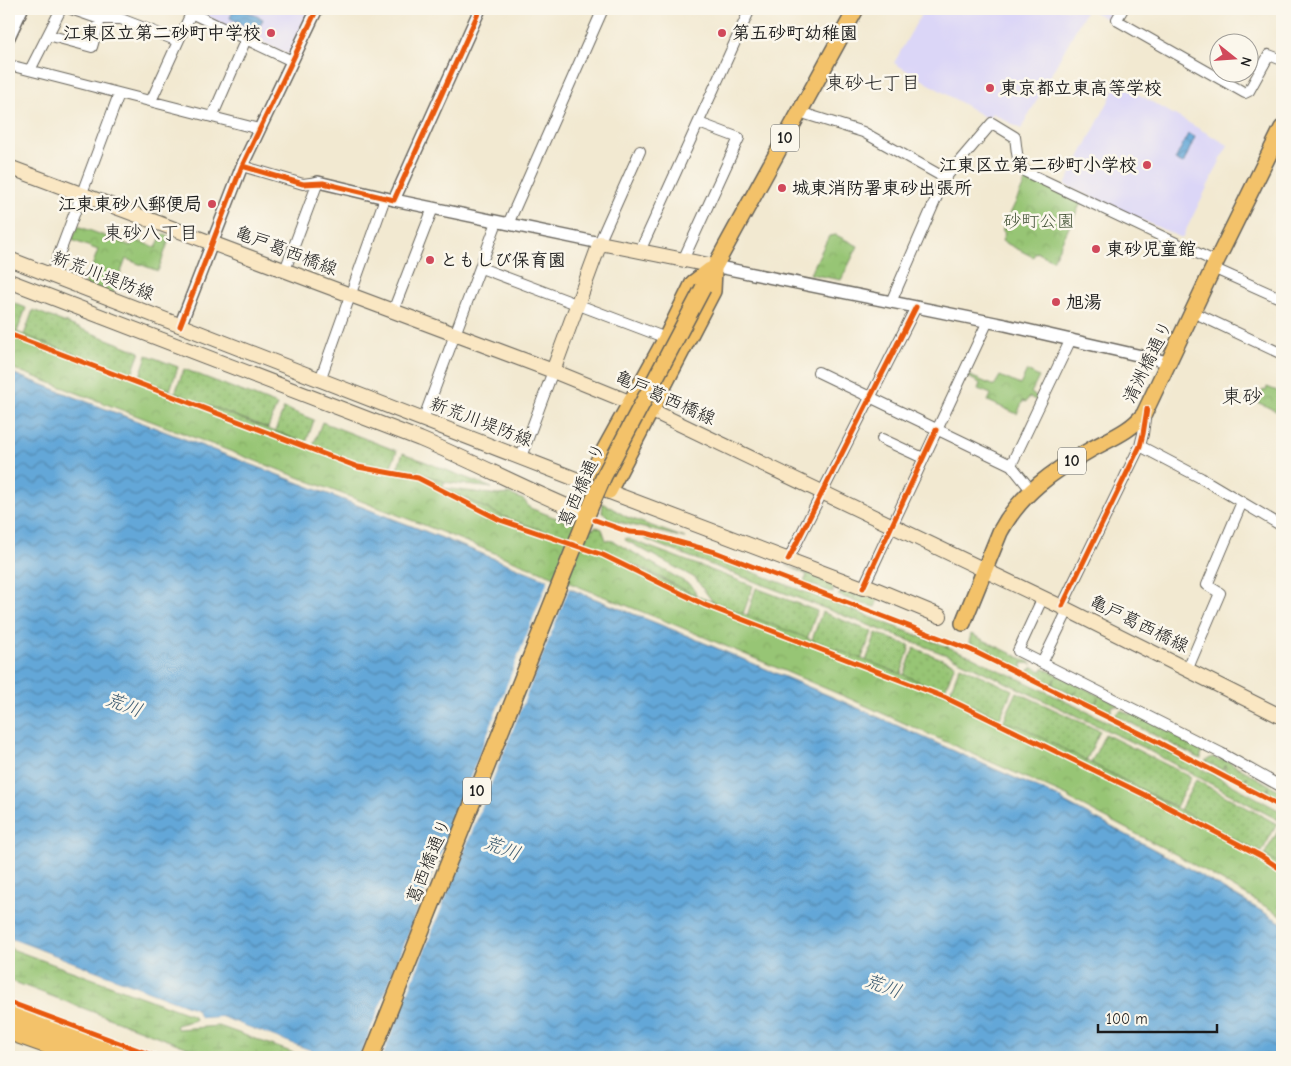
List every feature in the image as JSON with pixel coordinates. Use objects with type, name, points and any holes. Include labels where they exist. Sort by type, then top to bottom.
[{"type":"highway","points":[[9,1012],[113,1052],[120,1057]]},
{"type":"highway","points":[[9,1021],[109,1057]]},
{"type":"highway","points":[[9,1031],[83,1057]]},
{"type":"highway","points":[[9,1038],[68,1057]]},
{"type":"main road","name":"葛西橋通り","points":[[371,1057],[604,476],[714,266],[856,9]]},
{"type":"main road","name":"清洲橋通り","points":[[963,623],[1000,532],[1007,519],[1031,490],[1076,458],[1136,424],[1147,409],[1215,264],[1278,146],[1282,128]]},
{"type":"main road","name":"亀戸葛西橋線","points":[[9,167],[553,371],[652,411],[1043,597],[1282,716]]},
{"type":"main road","points":[[553,371],[600,243],[714,266]]},
{"type":"main road","name":"新荒川堤防線","points":[[9,259],[609,492],[863,588],[870,587],[940,616]]},
{"type":"main road","name":"10","points":[[586,483],[666,338],[693,283],[714,266]]},
{"type":"main road","name":"10","points":[[609,492],[713,291],[714,266]]},
{"type":"main road","points":[[9,281],[420,439],[480,465],[535,492],[588,514]]},
{"type":"street","points":[[9,37],[22,9]]},
{"type":"street","points":[[30,70],[61,9]]},
{"type":"street","points":[[71,9],[100,19],[121,19],[178,41]]},
{"type":"street","points":[[180,326],[242,166],[318,9]]},
{"type":"street","points":[[320,380],[350,295],[390,199],[480,9]]},
{"type":"street","points":[[423,420],[481,268],[603,9]]},
{"type":"street","points":[[640,251],[750,9]]},
{"type":"street","points":[[1122,9],[1117,19],[1118,21],[1244,92],[1249,92],[1269,55],[1282,60]]},
{"type":"street","points":[[151,101],[192,11],[292,61]]},
{"type":"street","points":[[48,35],[92,47],[100,19]]},
{"type":"street","points":[[212,117],[246,39]]},
{"type":"street","points":[[9,65],[259,129]]},
{"type":"street","points":[[51,276],[119,94]]},
{"type":"street","points":[[799,112],[863,132],[945,178]]},
{"type":"street","points":[[683,260],[739,138],[699,123]]},
{"type":"street","points":[[891,302],[945,178],[992,123],[1016,137],[1019,161],[1021,168],[1026,172],[1282,298]]},
{"type":"street","points":[[242,166],[303,184],[318,182],[600,243],[640,151]]},
{"type":"street","points":[[284,270],[318,182]]},
{"type":"street","points":[[393,311],[433,208]]},
{"type":"street","points":[[714,266],[1071,339],[1168,362]]},
{"type":"street","points":[[481,268],[666,338]]},
{"type":"street","points":[[788,560],[916,307]]},
{"type":"street","points":[[1192,312],[1282,354]]},
{"type":"street","points":[[863,588],[988,322]]},
{"type":"street","points":[[1011,465],[1071,339]]},
{"type":"street","points":[[521,457],[553,371]]},
{"type":"street","points":[[818,372],[1011,465],[1031,490]]},
{"type":"street","points":[[1042,663],[1065,608],[1140,446],[1147,409]]},
{"type":"street","points":[[882,439],[923,458]]},
{"type":"street","points":[[1140,446],[1282,526]]},
{"type":"street","points":[[1188,668],[1220,593],[1208,585],[1242,502]]},
{"type":"street","points":[[1043,597],[1018,651],[1282,787]]},
{"type":"shaded area","name":"江東区立第二砂町中学校","points":[[195,9],[312,9],[290,55]]},
{"type":"shaded area","name":"東京都立東高等学校","points":[[924,9],[1087,9],[1021,129],[992,113],[988,119],[894,63]]},
{"type":"shaded area","points":[[1087,9],[1115,9],[1109,20]]},
{"type":"shaded area","name":"江東区立第二砂町小学校","points":[[1118,83],[1228,145],[1182,238],[1065,185]]},
{"type":"green space","name":"砂町公園","points":[[1027,178],[1081,203],[1053,260],[1036,252],[1033,257],[1002,241],[1005,233],[1002,231]]},
{"type":"green space","points":[[78,226],[131,246],[133,239],[156,248],[162,234],[170,237],[158,271],[126,259],[112,296],[85,285],[98,250],[72,240]]},
{"type":"green space","points":[[836,235],[858,246],[841,280],[810,274],[829,236]]},
{"type":"green space","points":[[9,301],[26,308],[17,332],[9,329]]},
{"type":"green space","points":[[33,310],[140,352],[131,376],[24,335]]},
{"type":"green space","points":[[9,329],[359,464],[419,473],[444,481],[443,488],[502,516],[602,551],[697,596],[904,675],[997,716],[997,719],[1000,721],[1020,726],[1282,865],[1282,916],[1177,855],[1069,799],[1069,797],[846,697],[678,626],[424,525],[9,367]]},
{"type":"green space","points":[[147,355],[178,367],[170,390],[139,379]]},
{"type":"green space","points":[[184,369],[277,405],[268,428],[175,393]]},
{"type":"green space","points":[[1027,371],[1039,377],[1031,393],[1039,398],[1038,401],[1029,397],[1026,402],[1023,401],[1017,414],[988,401],[991,394],[978,389],[980,383],[965,376],[966,374],[994,386],[1000,376],[1020,385]]},
{"type":"green space","points":[[1267,387],[1282,393],[1279,400],[1282,402],[1282,414],[1257,402],[1263,390],[1266,391]]},
{"type":"green space","points":[[284,408],[314,420],[306,443],[275,431]]},
{"type":"green space","points":[[322,422],[397,451],[390,468],[359,464],[313,446]]},
{"type":"green space","points":[[403,453],[492,488],[444,482],[419,473],[397,469]]},
{"type":"green space","points":[[443,488],[498,495],[509,494],[524,500],[530,508],[567,522],[570,516],[573,517],[573,520],[594,529],[595,526],[602,529],[606,540],[613,541],[692,586],[697,596],[642,568],[502,516]]},
{"type":"green space","points":[[603,503],[627,517],[685,538],[606,519],[606,515],[602,513]]},
{"type":"green space","points":[[645,537],[688,547],[971,656],[1215,776],[1282,812],[1282,822],[1142,747],[952,657],[659,545],[645,539]]},
{"type":"green space","points":[[626,538],[753,586],[743,614],[713,602],[695,578],[625,540]]},
{"type":"green space","points":[[786,565],[843,587],[833,586],[833,593],[804,582],[807,575]]},
{"type":"green space","points":[[756,588],[817,611],[807,639],[747,616]]},
{"type":"green space","points":[[845,591],[853,594],[855,592],[878,600],[875,607],[853,601],[855,595],[852,600],[838,595]]},
{"type":"green space","points":[[822,612],[872,632],[861,660],[812,640]]},
{"type":"green space","points":[[876,633],[910,646],[901,674],[866,661]]},
{"type":"green space","points":[[971,634],[1033,664],[1022,663],[1023,670],[989,653],[990,648],[988,653],[969,643]]},
{"type":"green space","points":[[914,648],[955,664],[944,692],[904,675]]},
{"type":"green space","points":[[960,666],[1012,690],[999,720],[949,694]]},
{"type":"green space","points":[[1033,667],[1041,671],[1043,668],[1121,706],[1111,706],[1111,713],[1095,705],[1098,698],[1094,705],[1074,695],[1077,689],[1073,695],[1053,685],[1055,678],[1052,684],[1026,673]]},
{"type":"green space","points":[[1017,692],[1100,731],[1086,761],[1003,722]]},
{"type":"green space","points":[[1122,710],[1130,715],[1131,712],[1211,753],[1201,752],[1201,759],[1115,715]]},
{"type":"green space","points":[[1105,734],[1191,777],[1176,807],[1091,763]]},
{"type":"green space","points":[[1213,757],[1220,761],[1222,758],[1282,792],[1282,801],[1267,794],[1269,787],[1265,793],[1245,782],[1247,776],[1244,781],[1224,771],[1226,765],[1222,770],[1205,761]]},
{"type":"green space","points":[[1196,780],[1277,824],[1261,853],[1180,810]]},
{"type":"green space","points":[[1282,827],[1282,865],[1264,855]]},
{"type":"green space","points":[[9,948],[194,1016],[195,1020],[176,1025],[177,1029],[219,1026],[305,1057],[212,1057],[9,980]]},
{"type":"water","points":[[234,9],[242,9],[263,19],[257,32],[230,18]]},
{"type":"water","points":[[1188,134],[1195,137],[1183,164],[1175,160]]},
{"type":"water","name":"荒川","points":[[9,372],[422,530],[676,631],[844,702],[1062,799],[1062,801],[1174,860],[1282,923],[1282,1057],[328,1057],[221,1017],[201,1018],[195,1009],[9,938]]},
{"type":"pier","points":[[549,578],[570,586],[382,1057],[360,1057]]},
{"type":"pier","points":[[9,938],[195,1009],[201,1018],[221,1017],[328,1057],[321,1057],[220,1020],[201,1021],[194,1011],[9,941]]},
{"type":"cycle path","points":[[180,326],[242,166],[317,9]]},
{"type":"cycle path","points":[[242,166],[303,184],[323,183],[394,200],[480,9]]},
{"type":"cycle path","points":[[788,560],[916,307]]},
{"type":"cycle path","points":[[9,334],[358,467],[418,478],[500,520],[603,555],[705,605],[944,697],[1145,795],[1261,856],[1282,870]]},
{"type":"cycle path","points":[[1062,606],[1140,446],[1147,409]]},
{"type":"cycle path","points":[[863,588],[936,430]]},
{"type":"cycle path","points":[[595,520],[629,532],[646,533],[715,552],[971,650],[1158,742],[1282,807]]},
{"type":"cycle path","points":[[9,1002],[157,1057]]},
{"type":"place","name":"江東区立第二砂町中学校","points":[[271,33]]},
{"type":"place","name":"第五砂町幼稚園","points":[[722,33]]},
{"type":"place","name":"東京都立東高等学校","points":[[990,88]]},
{"type":"place","name":"江東区立第二砂町小学校","points":[[1147,165]]},
{"type":"place","name":"城東消防署東砂出張所","points":[[782,188]]},
{"type":"place","name":"江東東砂八郵便局","points":[[212,204]]},
{"type":"place","name":"東砂児童館","points":[[1096,249]]},
{"type":"place","name":"ともしび保育園","points":[[430,260]]},
{"type":"place","name":"旭湯","points":[[1056,302]]},
{"type":"district","name":"東砂七丁目","points":[[873,83]]},
{"type":"district","name":"東砂八丁目","points":[[151,233]]},
{"type":"district","name":"東砂","points":[[1242,396]]}]
